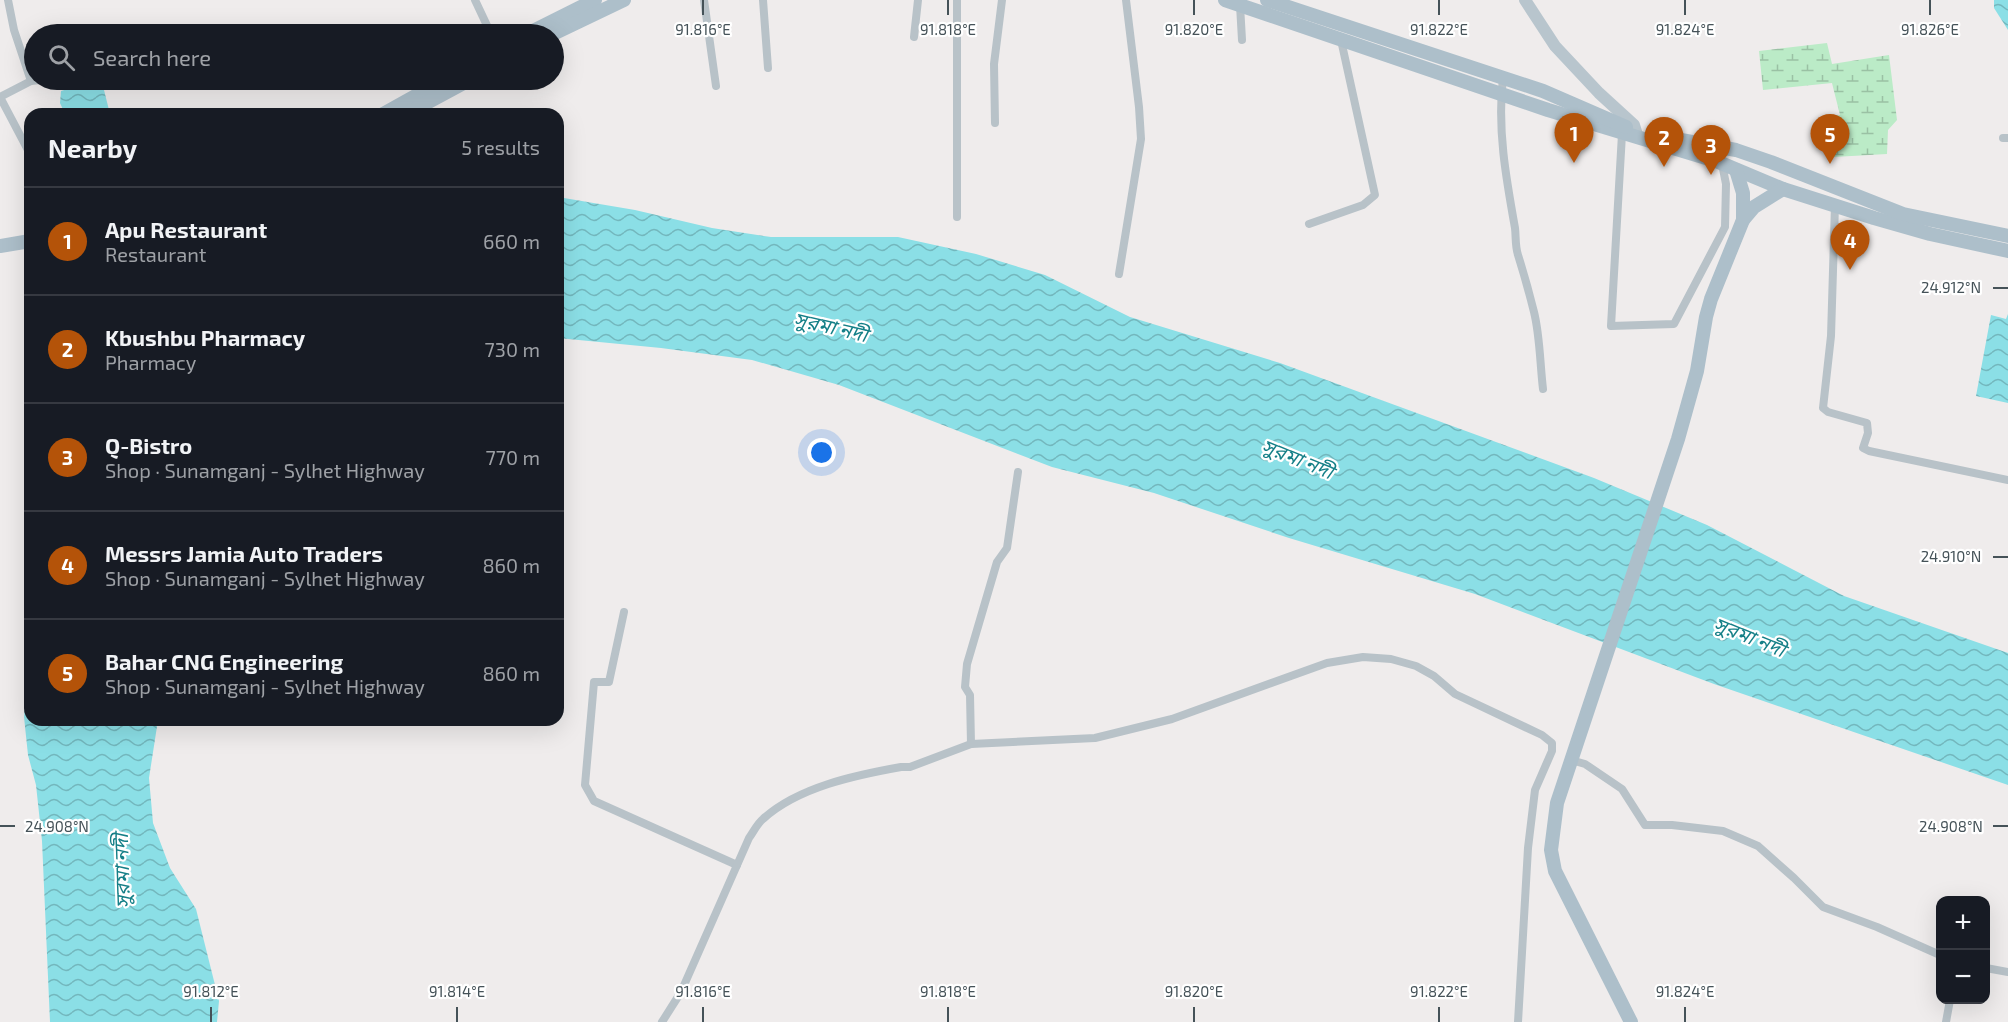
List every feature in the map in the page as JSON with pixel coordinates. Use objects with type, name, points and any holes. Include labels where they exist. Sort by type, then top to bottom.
[{"type":"main road","points":[[547,24],[595,0]]},
{"type":"main road","points":[[564,29],[624,0]]},
{"type":"main road","points":[[1225,0],[1501,95],[1623,134],[1736,150],[1903,214],[2008,236]]},
{"type":"main road","points":[[1266,0],[1543,91],[1638,135],[1722,164],[1783,189],[1930,234],[2008,251]]},
{"type":"main road","points":[[1525,0],[1555,46],[1599,93],[1634,124],[1638,135]]},
{"type":"main road","points":[[1405,61],[1410,46]]},
{"type":"main road","points":[[394,108],[426,90]]},
{"type":"main road","points":[[417,108],[450,90]]},
{"type":"main road","points":[[1538,107],[1543,91]]},
{"type":"main road","points":[[1764,181],[1771,162]]},
{"type":"main road","points":[[1632,1022],[1555,871],[1551,850],[1553,827],[1557,803],[1577,739],[1678,439],[1697,372],[1706,317],[1743,220],[1743,193],[1736,170]]},
{"type":"main road","points":[[1743,220],[1755,207],[1783,189]]},
{"type":"main road","points":[[0,246],[24,243]]},
{"type":"street","points":[[8,0],[14,30],[24,60]]},
{"type":"street","points":[[475,0],[486,24]]},
{"type":"street","points":[[704,0],[716,86]]},
{"type":"street","points":[[762,0],[768,68]]},
{"type":"street","points":[[914,37],[918,0]]},
{"type":"street","points":[[957,0],[957,216]]},
{"type":"street","points":[[995,123],[994,64],[1002,0]]},
{"type":"street","points":[[1119,274],[1141,139],[1126,0]]},
{"type":"street","points":[[1240,5],[1242,40]]},
{"type":"street","points":[[1309,224],[1363,205],[1375,195],[1341,40]]},
{"type":"street","points":[[1503,78],[1501,95],[1503,153],[1507,193],[1515,229],[1517,253],[1534,312],[1543,389]]},
{"type":"street","points":[[24,85],[0,97],[24,143]]},
{"type":"street","points":[[1623,134],[1611,326],[1674,324],[1725,227],[1725,184],[1722,164]]},
{"type":"street","points":[[1835,205],[1831,336],[1823,408],[1856,422],[1867,423],[1868,433],[1863,448],[1869,451],[2008,480]]},
{"type":"street","points":[[971,744],[970,695],[965,687],[967,664],[997,562],[1007,548],[1018,472]]},
{"type":"street","points":[[624,612],[609,682],[594,682],[585,785],[594,801],[737,865]]},
{"type":"street","points":[[662,1022],[681,992],[749,837],[761,820],[778,807],[837,781],[901,767],[910,768],[971,744],[1095,738],[1172,719],[1327,663],[1363,657],[1391,659],[1416,666],[1434,676],[1455,694],[1542,735],[1552,743],[1552,750],[1535,790],[1528,848],[1518,1022]]},
{"type":"street","points":[[1571,760],[1585,764],[1622,789],[1645,825],[1672,825],[1723,831],[1758,846],[1823,907],[1936,953]]},
{"type":"street","points":[[1990,969],[2008,972]]},
{"type":"street","points":[[1946,1022],[1949,1004]]},
{"type":"green space","points":[[1827,43],[1832,64],[1889,55],[1897,120],[1888,130],[1887,154],[1834,157],[1832,138],[1837,136],[1834,116],[1840,115],[1832,83],[1763,90],[1759,51]]},
{"type":"water","points":[[1994,0],[2008,0],[2008,30],[1994,8]]},
{"type":"water","points":[[104,90],[108,108],[62,108],[60,103],[61,91]]},
{"type":"water","name":"সুরমা নদী","points":[[564,198],[635,210],[712,228],[771,237],[898,237],[976,254],[1045,275],[1130,317],[1280,363],[1594,478],[1707,525],[1844,596],[2008,653],[2008,785],[1714,684],[1475,594],[1289,538],[1154,493],[1052,467],[839,385],[752,360],[564,339]]},
{"type":"water","points":[[2008,314],[2008,403],[1976,396],[1991,315],[2006,319]]},
{"type":"water","name":"সুরমা নদী","points":[[25,726],[157,726],[149,778],[153,823],[170,868],[196,909],[219,1001],[217,1022],[50,1022],[42,841],[36,785],[28,755]]},
{"type":"place","name":"Apu Restaurant","points":[[1574,163]]},
{"type":"place","name":"Bahar CNG Engineering","points":[[1830,164]]},
{"type":"place","name":"Kbushbu Pharmacy","points":[[1664,167]]},
{"type":"place","name":"Q-Bistro","points":[[1711,175]]},
{"type":"place","name":"Messrs Jamia Auto Traders","points":[[1850,270]]}]
